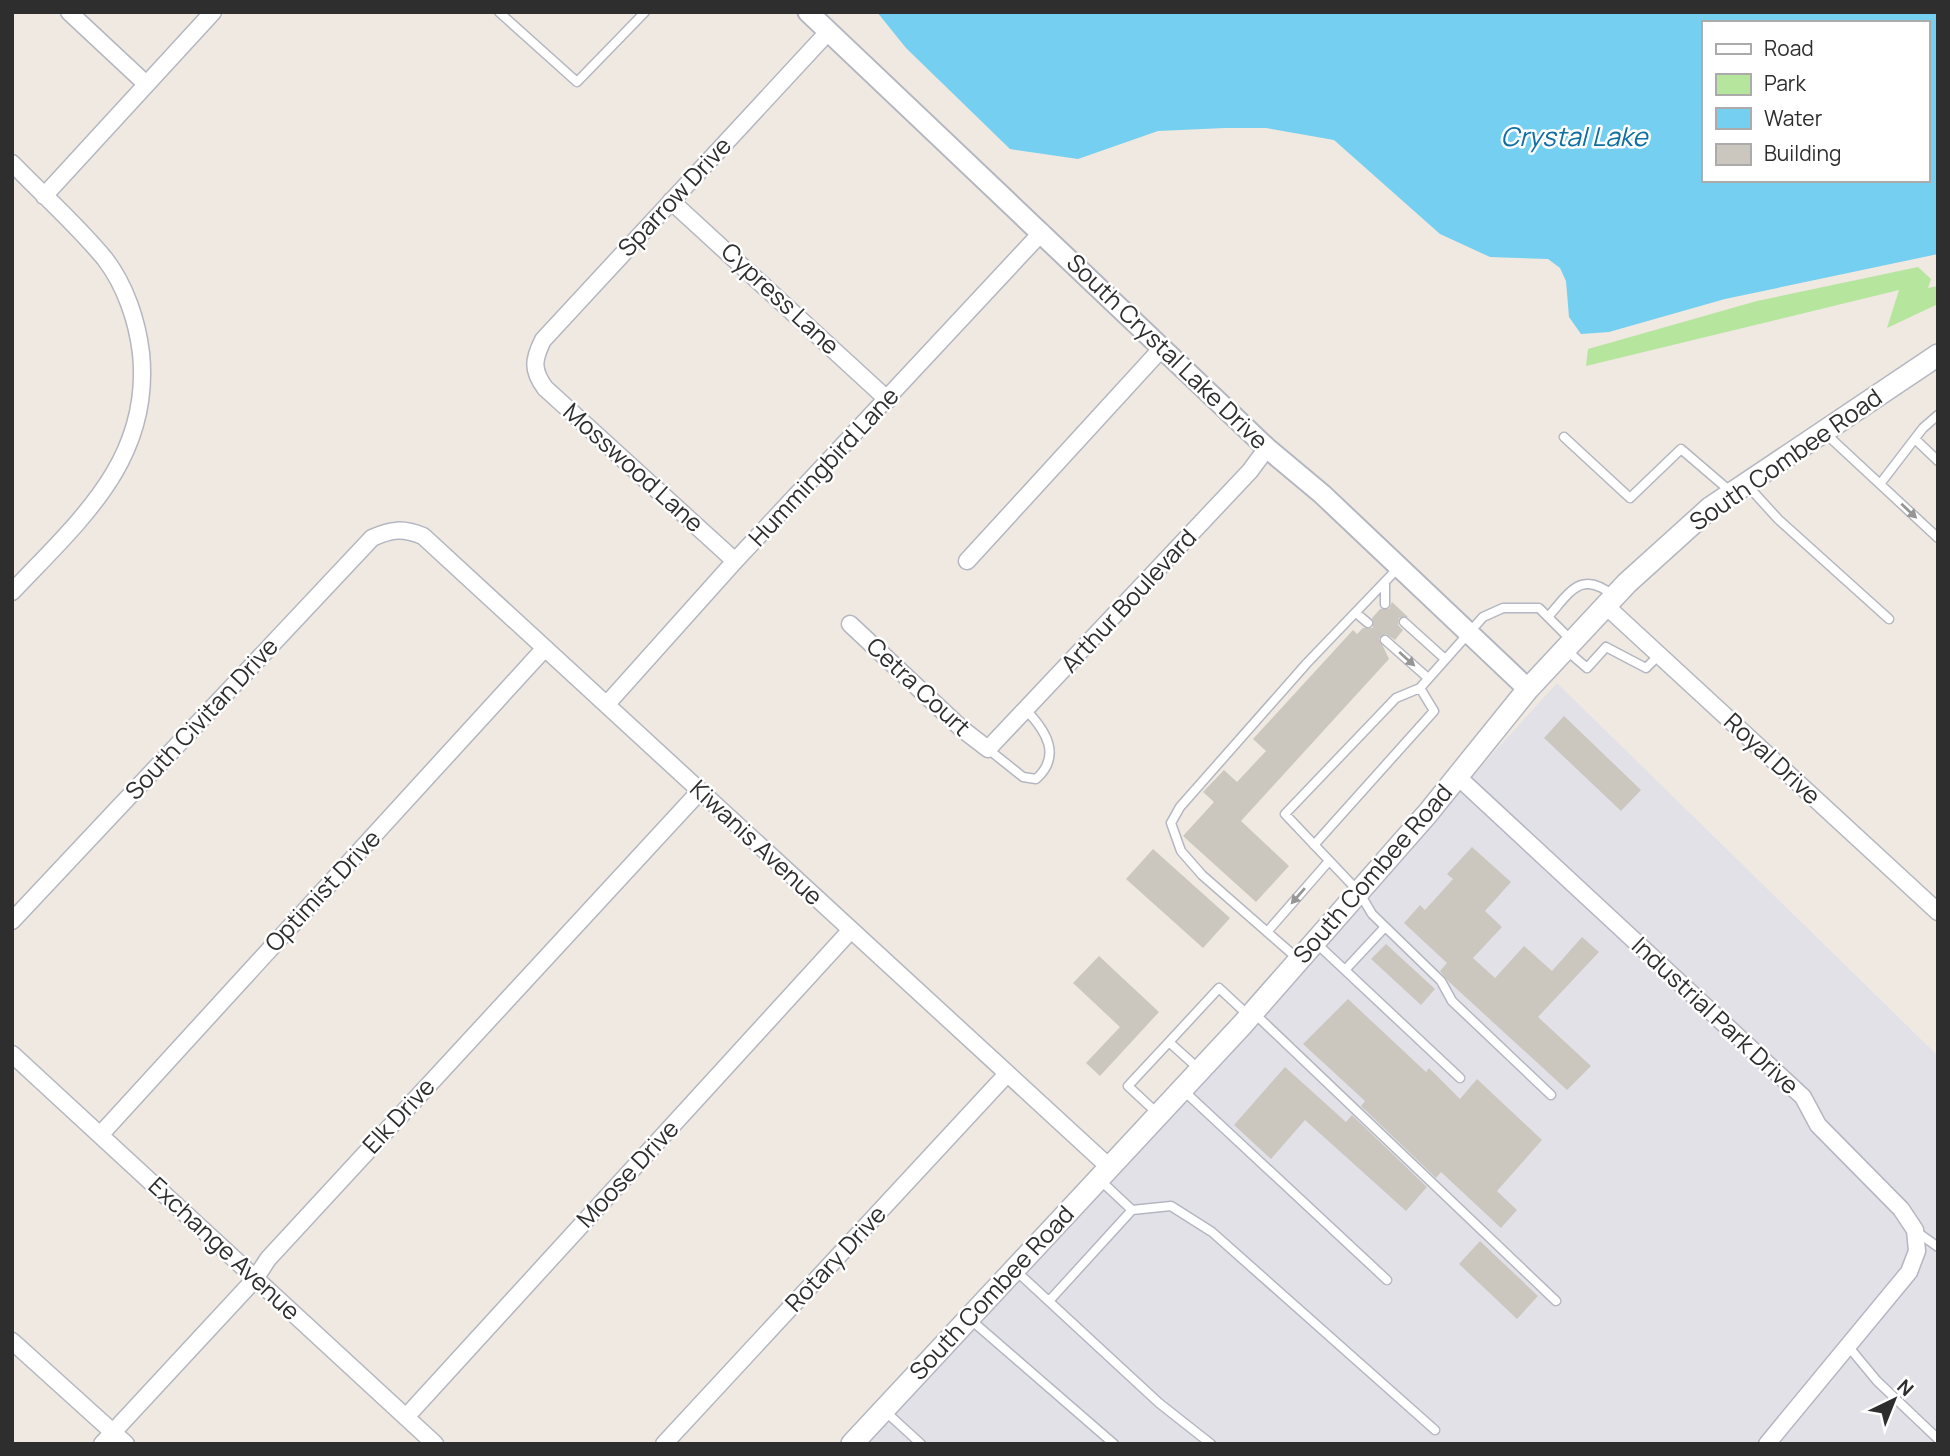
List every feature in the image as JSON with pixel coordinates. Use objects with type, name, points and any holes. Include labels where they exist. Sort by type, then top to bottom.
[{"type":"main road","name":"South Combee Road","points":[[852,1444],[1252,1014],[1458,777],[1528,689],[1611,601],[1710,508],[1938,355]]},
{"type":"street","points":[[69,12],[145,83]]},
{"type":"street","points":[[44,196],[213,12]]},
{"type":"street","name":"South Crystal Lake Drive","points":[[808,12],[1163,347],[1267,449],[1399,566],[1528,689]]},
{"type":"street","name":"Sparrow Drive","points":[[535,371],[534,358],[543,340],[829,31]]},
{"type":"street","points":[[12,163],[106,260],[126,296],[139,335],[142,388],[134,432],[120,466],[97,501],[12,592]]},
{"type":"street","name":"Cypress Lane","points":[[671,201],[691,216],[888,400]]},
{"type":"street","name":"Hummingbird Lane","points":[[607,704],[735,561],[1042,232]]},
{"type":"street","points":[[967,561],[1163,347]]},
{"type":"street","name":"Mosswood Lane","points":[[535,371],[545,388],[735,561]]},
{"type":"street","name":"Arthur Boulevard","points":[[988,749],[1250,471],[1267,449]]},
{"type":"street","name":"Kiwanis Avenue","points":[[399,530],[423,536],[1007,1073],[1103,1172]]},
{"type":"street","name":"South Civitan Drive","points":[[12,921],[372,538],[399,530]]},
{"type":"street","name":"Royal Drive","points":[[1611,601],[1659,655],[1938,912]]},
{"type":"street","name":"Cetra Court","points":[[850,624],[962,729],[988,749]]},
{"type":"street","name":"Optimist Drive","points":[[101,1135],[545,648]]},
{"type":"street","name":"Industrial Park Drive","points":[[1458,777],[1803,1097],[1818,1125],[1901,1209],[1915,1230]]},
{"type":"street","name":"Elk Drive","points":[[108,1438],[255,1279],[268,1259],[368,1148],[700,791]]},
{"type":"street","name":"Moose Drive","points":[[406,1417],[850,931]]},
{"type":"street","name":"Exchange Avenue","points":[[12,1054],[435,1444]]},
{"type":"street","name":"Rotary Drive","points":[[664,1444],[1007,1073]]},
{"type":"street","points":[[1767,1444],[1909,1272],[1917,1251],[1915,1230]]},
{"type":"street","points":[[12,1341],[108,1438],[126,1444]]},
{"type":"lane","points":[[499,12],[577,82],[645,12]]},
{"type":"lane","points":[[1880,484],[1915,439],[1938,415]]},
{"type":"lane","points":[[1823,431],[1938,538]]},
{"type":"lane","points":[[1564,437],[1630,498],[1681,449],[1778,519],[1889,619]]},
{"type":"lane","points":[[1915,439],[1938,461]]},
{"type":"lane","points":[[1299,960],[1202,875],[1181,851],[1171,823],[1180,807],[1307,663],[1399,566]]},
{"type":"lane","points":[[1385,582],[1385,604]]},
{"type":"lane","points":[[1548,617],[1578,584],[1587,582],[1611,601]]},
{"type":"lane","points":[[1551,1095],[1452,1002],[1441,981],[1372,914],[1359,892],[1284,814],[1396,698],[1420,688],[1483,617],[1503,608],[1539,608],[1587,668],[1606,647],[1646,668],[1659,655]]},
{"type":"lane","points":[[1356,613],[1368,623]]},
{"type":"lane","points":[[1404,622],[1445,659]]},
{"type":"lane","points":[[1385,640],[1428,678]]},
{"type":"lane","points":[[1314,845],[1434,711],[1420,688]]},
{"type":"lane","points":[[988,749],[1023,777],[1036,779],[1047,769],[1050,756],[1045,730],[1027,710]]},
{"type":"lane","points":[[1267,932],[1329,861]]},
{"type":"lane","points":[[1345,970],[1385,927]]},
{"type":"lane","points":[[1315,942],[1460,1078]]},
{"type":"lane","points":[[1158,1114],[1128,1086],[1219,988],[1252,1014],[1556,1301]]},
{"type":"lane","points":[[1169,1042],[1200,1070]]},
{"type":"lane","points":[[1182,1089],[1387,1280]]},
{"type":"lane","points":[[1103,1172],[1132,1210]]},
{"type":"lane","points":[[1049,1301],[1132,1210],[1171,1206],[1212,1232],[1435,1430]]},
{"type":"lane","points":[[1915,1230],[1938,1247]]},
{"type":"lane","points":[[1014,1269],[1159,1403],[1211,1444]]},
{"type":"lane","points":[[969,1318],[1114,1444]]},
{"type":"lane","points":[[1848,1346],[1877,1381],[1938,1439]]},
{"type":"lane","points":[[884,1410],[920,1444]]},
{"type":"shaded area","points":[[1557,683],[1938,1056],[1938,1444],[865,1444]]},
{"type":"green space","points":[[1918,267],[1931,279],[1928,288],[1938,286],[1938,304],[1887,328],[1899,290],[1586,366],[1588,349],[1757,301]]},
{"type":"water","name":"Crystal Lake","points":[[877,12],[1938,12],[1938,254],[1725,299],[1609,332],[1581,334],[1569,317],[1566,281],[1560,268],[1548,259],[1490,257],[1440,234],[1334,140],[1266,128],[1225,128],[1158,131],[1078,159],[1010,149],[906,48]]},
{"type":"building","points":[[1392,602],[1408,617],[1399,618],[1398,625],[1403,630],[1395,640],[1386,634],[1379,638],[1389,659],[1241,821],[1289,866],[1256,902],[1183,836],[1214,802],[1203,792],[1224,770],[1237,782],[1266,751],[1253,739],[1353,630],[1357,634],[1363,628],[1373,628],[1372,618],[1380,609],[1389,609]]},
{"type":"building","points":[[1564,716],[1641,790],[1621,811],[1544,738]]},
{"type":"building","points":[[1472,847],[1511,882],[1485,911],[1502,927],[1473,958],[1495,978],[1524,946],[1552,971],[1582,937],[1599,952],[1538,1017],[1591,1066],[1567,1090],[1448,981],[1440,971],[1447,963],[1404,923],[1420,905],[1425,910],[1453,879],[1447,874]]},
{"type":"building","points":[[1153,849],[1230,918],[1203,948],[1126,879]]},
{"type":"building","points":[[1386,944],[1435,989],[1421,1005],[1371,959]]},
{"type":"building","points":[[1099,956],[1159,1012],[1100,1076],[1086,1063],[1120,1027],[1073,983]]},
{"type":"building","points":[[1348,999],[1426,1072],[1429,1068],[1460,1099],[1477,1079],[1542,1140],[1497,1191],[1517,1210],[1501,1228],[1441,1172],[1436,1178],[1361,1106],[1365,1101],[1303,1044]]},
{"type":"building","points":[[1285,1067],[1346,1122],[1352,1115],[1427,1187],[1406,1211],[1305,1120],[1271,1159],[1234,1125]]},
{"type":"building","points":[[1480,1241],[1538,1296],[1517,1319],[1459,1264]]}]
